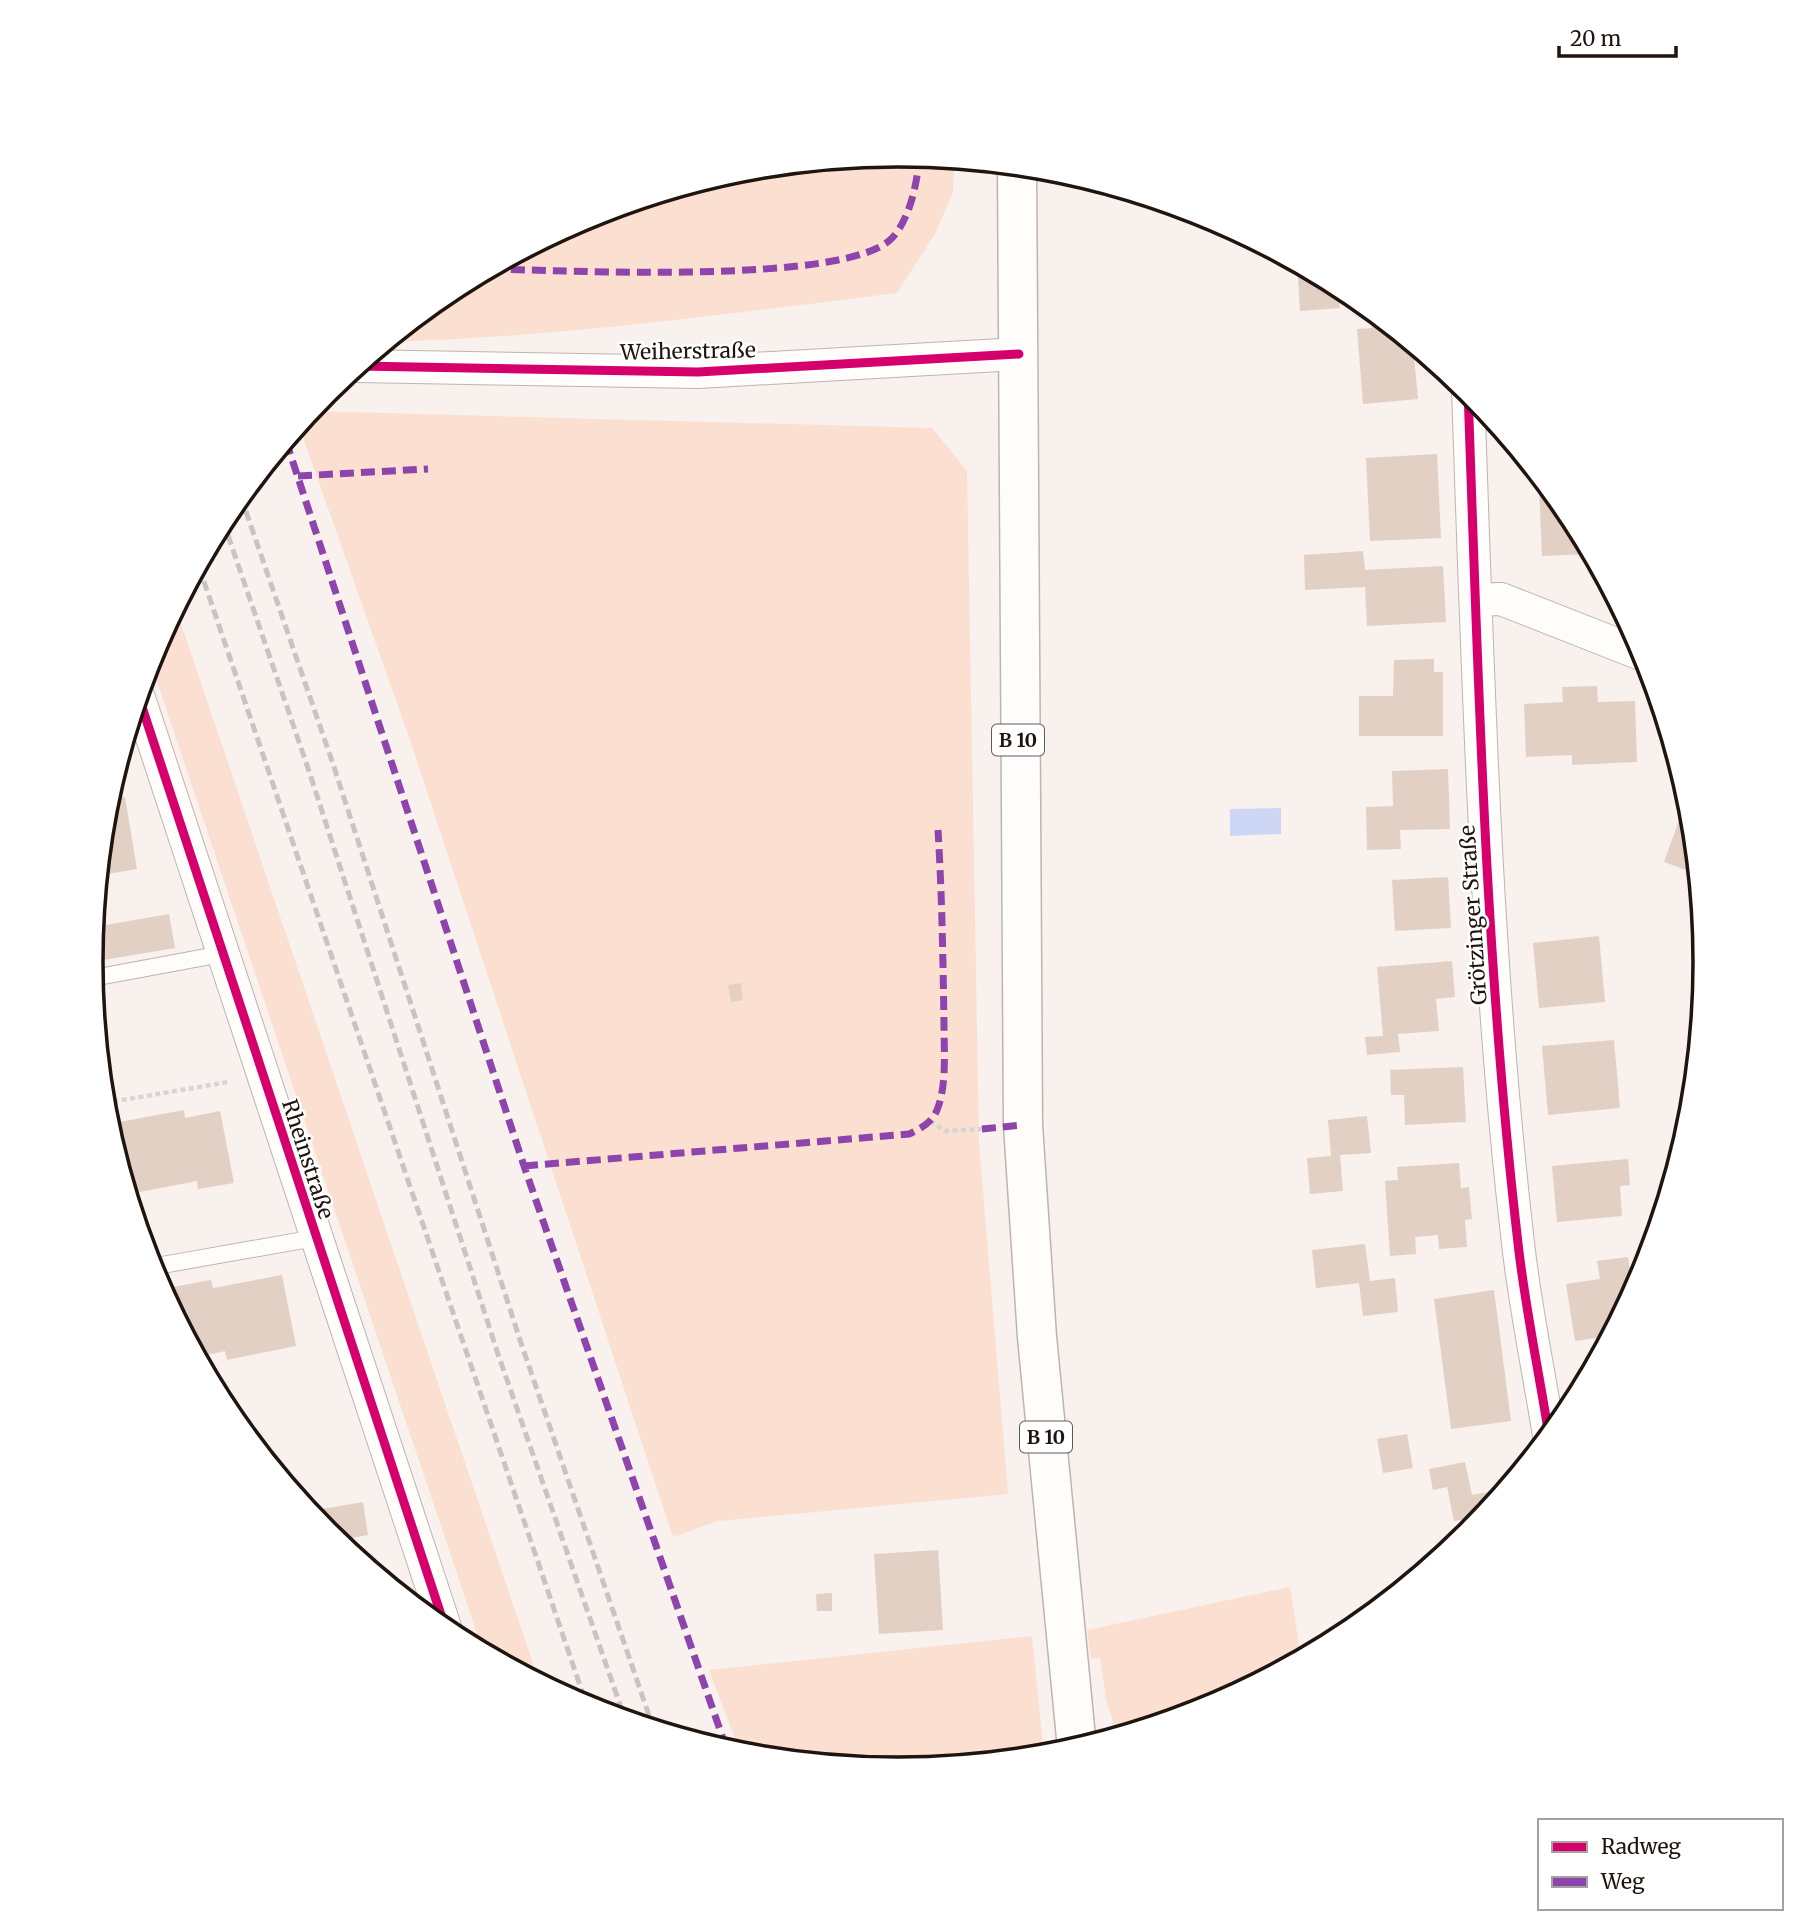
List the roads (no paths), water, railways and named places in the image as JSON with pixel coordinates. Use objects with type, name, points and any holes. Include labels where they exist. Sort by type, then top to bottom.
[{"type":"main road","name":"B 10","points":[[1017,176],[1018,749],[1023,1125],[1037,1337],[1076,1737]]},
{"type":"street","name":"Weiherstraße","points":[[372,366],[698,372],[1019,354]]},
{"type":"street","name":"Grötzinger Straße","points":[[1469,408],[1486,848],[1497,1026],[1518,1245],[1547,1422]]},
{"type":"street","points":[[1476,600],[1501,599],[1629,649]]},
{"type":"street","name":"Rheinstraße","points":[[143,711],[315,1238],[348,1325],[440,1611]]},
{"type":"lane","points":[[104,976],[222,954]]},
{"type":"lane","points":[[164,1265],[315,1238]]},
{"type":"water","points":[[1281,808],[1281,834],[1230,836],[1230,809]]},
{"type":"railway","points":[[245,509],[333,764],[521,1343],[650,1717]]},
{"type":"railway","points":[[228,535],[309,771],[497,1351],[621,1707]]},
{"type":"railway","points":[[203,578],[582,1691]]}]
